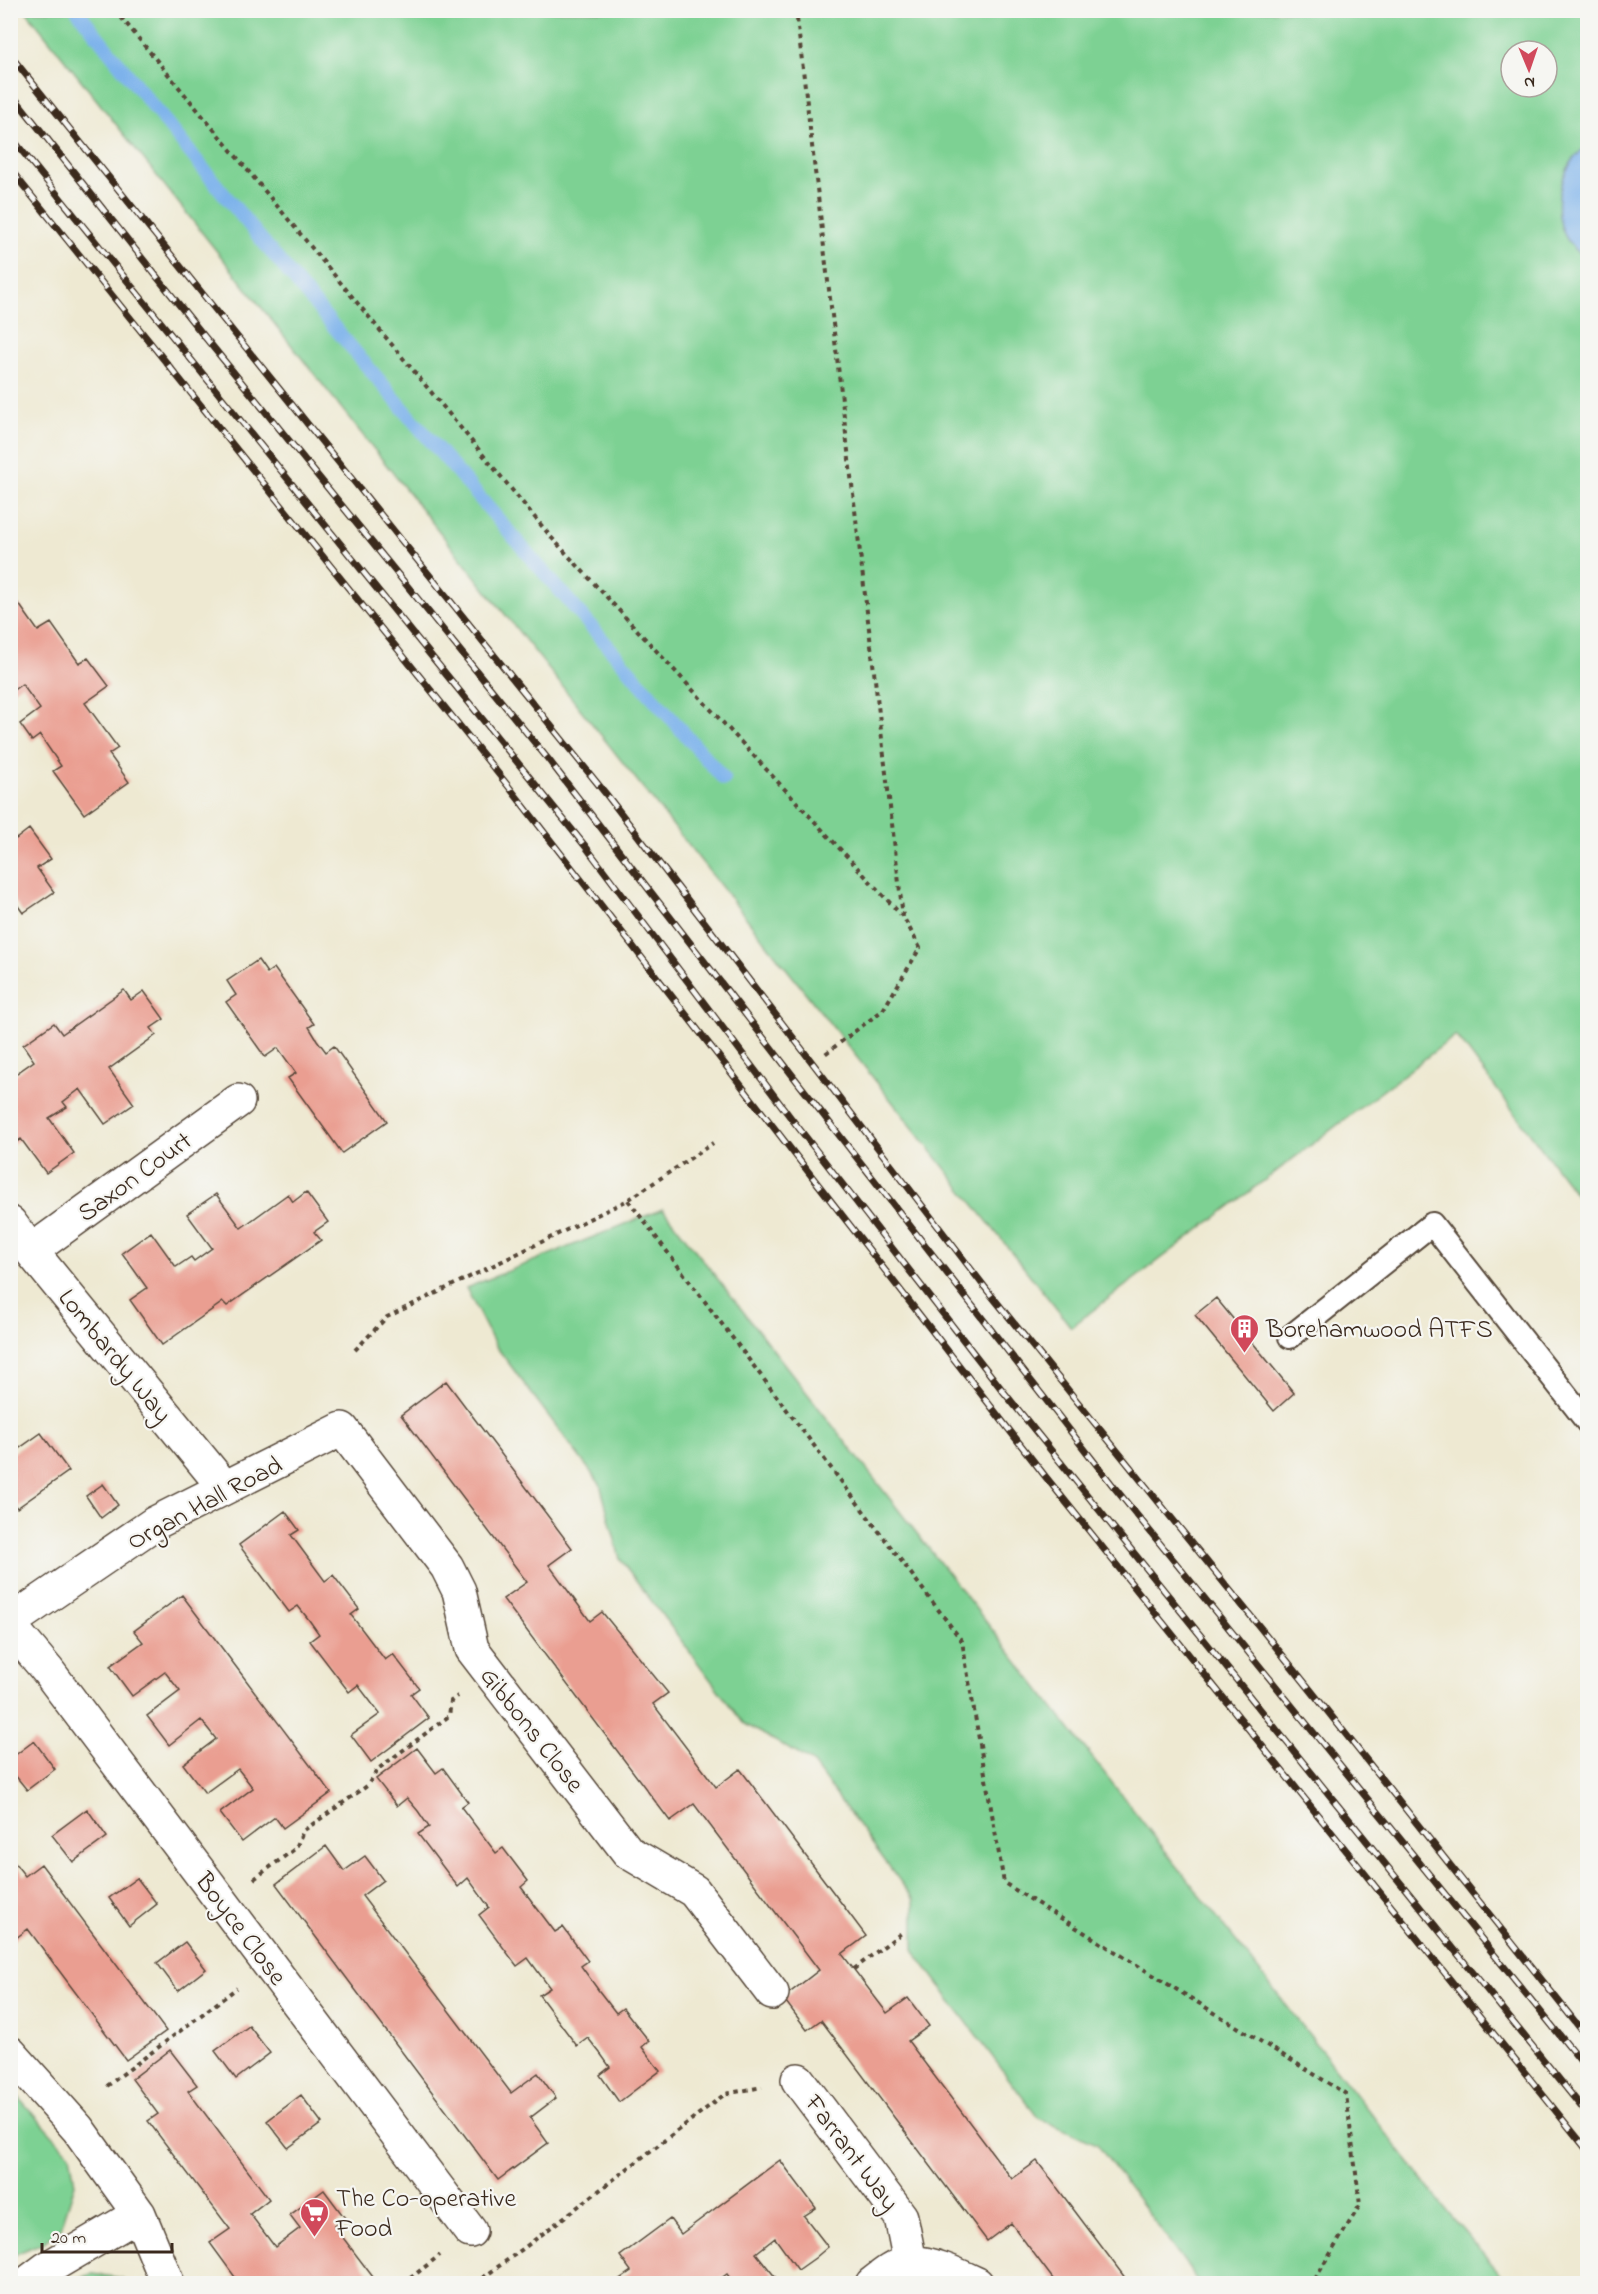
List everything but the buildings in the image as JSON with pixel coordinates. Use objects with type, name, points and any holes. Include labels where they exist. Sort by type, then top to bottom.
[{"type":"street","name":"Saxon Court","points":[[31,1251],[238,1101]]},
{"type":"street","name":"Lombardy Way","points":[[10,1223],[224,1486]]},
{"type":"street","name":"Organ Hall Road","points":[[10,1624],[154,1523],[342,1429]]},
{"type":"street","name":"Gibbons Close","points":[[342,1429],[447,1567],[459,1591],[472,1649],[490,1673],[628,1852],[694,1891],[772,1993]]},
{"type":"street","name":"Boyce Close","points":[[10,1624],[48,1671],[470,2231]]},
{"type":"street","points":[[10,2053],[78,2129],[139,2214],[168,2283]]},
{"type":"street","name":"Farrant Way","points":[[798,2080],[901,2217],[910,2262]]},
{"type":"street","points":[[26,2283],[139,2214]]},
{"type":"street","points":[[872,2283],[888,2271],[910,2262],[943,2268],[977,2283]]},
{"type":"lane","points":[[1290,1337],[1432,1224],[1587,1423]]},
{"type":"path","points":[[115,10],[551,537],[904,918],[920,948],[883,1010],[825,1054]]},
{"type":"path","points":[[796,10],[904,918]]},
{"type":"path","points":[[355,1350],[387,1317],[628,1200],[713,1143]]},
{"type":"path","points":[[628,1200],[962,1641],[1004,1884],[1346,2094],[1360,2205],[1312,2283]]},
{"type":"path","points":[[226,1908],[250,1891],[255,1877],[296,1848],[303,1831],[367,1786],[378,1768],[449,1716],[451,1701],[490,1673]]},
{"type":"path","points":[[854,1969],[904,1931]]},
{"type":"path","points":[[107,2086],[269,1964]]},
{"type":"path","points":[[478,2283],[725,2094],[798,2080]]},
{"type":"green space","points":[[26,11],[1587,11],[1587,1209],[1456,1035],[1071,1327]]},
{"type":"green space","points":[[663,1209],[1448,2212],[1508,2283],[1200,2283],[1097,2144],[1038,2118],[914,1951],[914,1900],[811,1761],[743,1723],[620,1559],[600,1484],[495,1345],[466,1288]]},
{"type":"green space","points":[[11,2089],[70,2154],[75,2184],[61,2228],[44,2242],[11,2256]]},
{"type":"green space","points":[[93,2274],[121,2278],[130,2283],[63,2283]]},
{"type":"water","points":[[1587,146],[1587,257],[1574,248],[1564,235],[1558,203],[1567,170]]},
{"type":"waterway","points":[[77,10],[234,207],[314,303],[477,495],[724,779]]},
{"type":"railway","points":[[10,55],[606,794],[987,1290],[1588,2038]]},
{"type":"railway","points":[[10,92],[204,336],[548,759],[1114,1487],[1588,2070]]},
{"type":"railway","points":[[10,136],[586,847],[791,1118],[1003,1391],[1588,2115]]},
{"type":"railway","points":[[10,169],[509,787],[1045,1476],[1588,2151]]},
{"type":"place","name":"Borehamwood ATFS","points":[[1245,1354]]},
{"type":"place","name":"The Co-operative Food","points":[[315,2238]]}]
